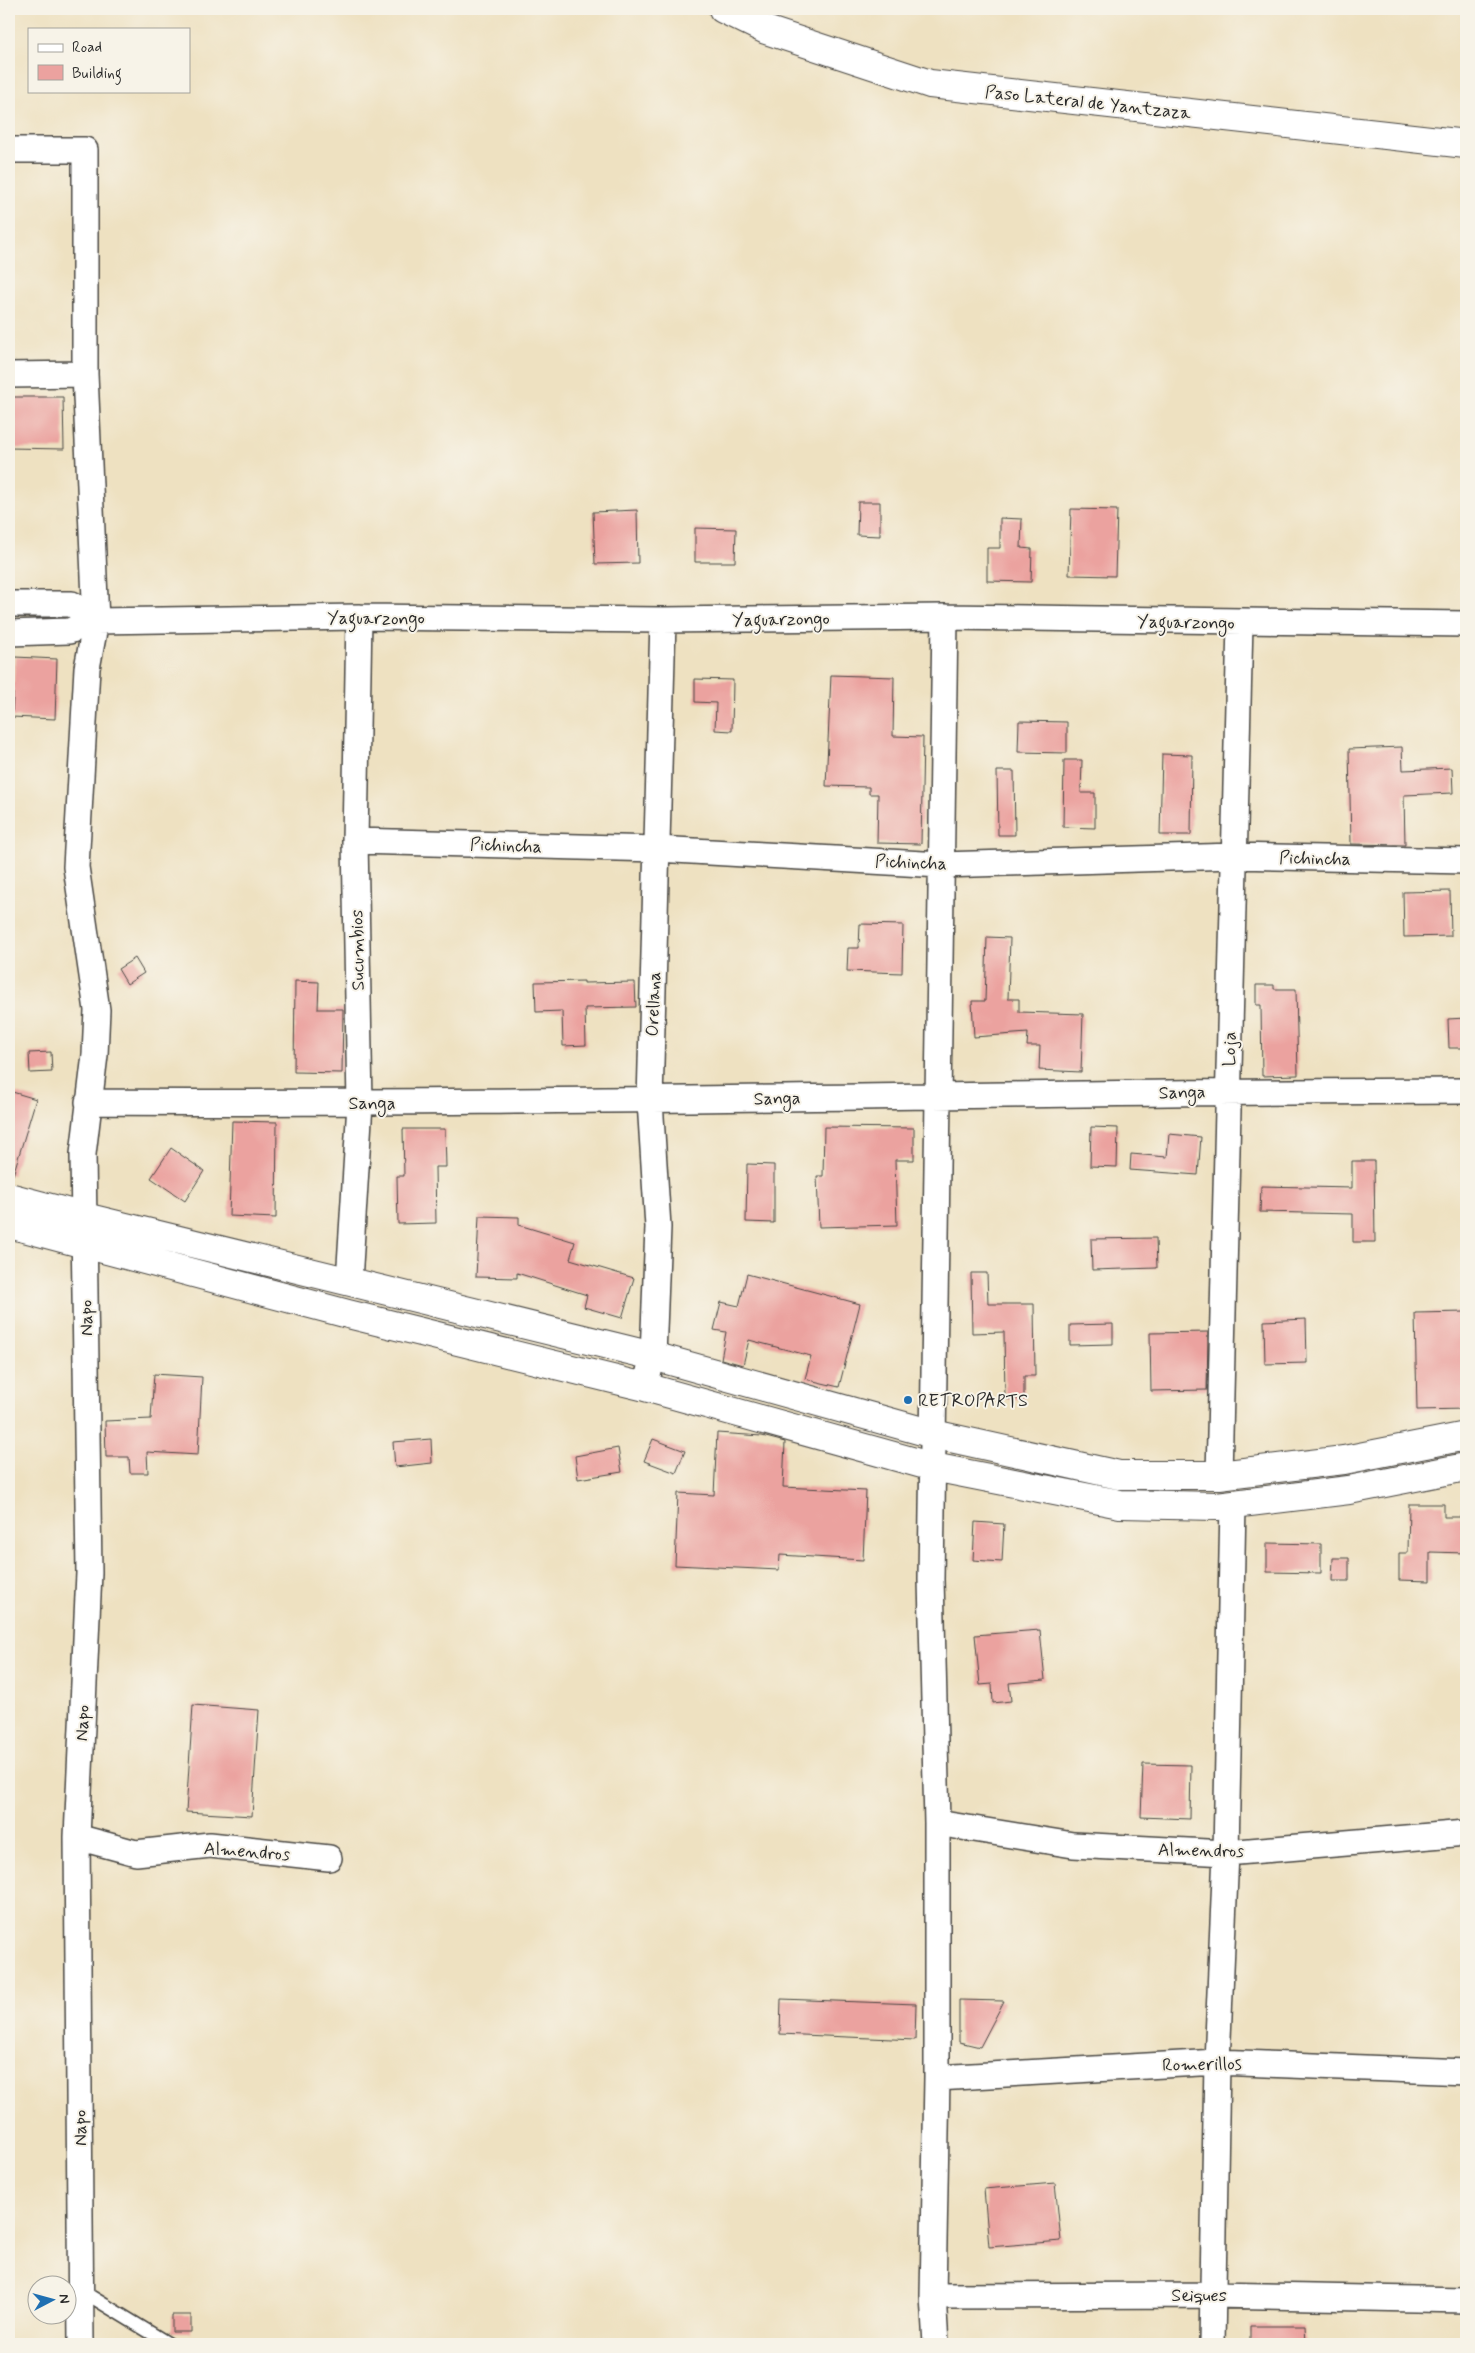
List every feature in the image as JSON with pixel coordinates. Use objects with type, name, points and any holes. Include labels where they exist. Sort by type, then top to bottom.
[{"type":"main road","name":"Paso Lateral de Yantzaza","points":[[723,9],[766,30],[930,84],[1466,144]]},
{"type":"main road","points":[[9,1196],[85,1231],[348,1314],[645,1388],[933,1467],[1120,1504],[1217,1506],[1349,1490],[1466,1467]]},
{"type":"main road","points":[[9,1224],[85,1231],[349,1282],[652,1356],[933,1434],[1119,1475],[1219,1475],[1344,1460],[1466,1436]]},
{"type":"street","name":"Napo","points":[[9,150],[86,150],[85,374],[96,621],[87,668],[76,867],[97,1010],[95,1055],[83,1154],[88,1573],[77,1837],[82,2291],[80,2344]]},
{"type":"street","points":[[9,375],[85,374]]},
{"type":"street","points":[[9,604],[72,604],[96,621]]},
{"type":"street","points":[[936,2344],[933,2296],[938,2078],[936,1823],[931,1580],[945,617]]},
{"type":"street","name":"Yaguarzongo","points":[[9,633],[69,632],[96,621],[359,618],[663,620],[945,617],[1240,623],[1466,624]]},
{"type":"street","name":"Sucumbios","points":[[349,1282],[360,1104],[355,841],[359,618]]},
{"type":"street","name":"Orellana","points":[[645,1388],[652,1356],[658,1227],[650,1101],[663,620]]},
{"type":"street","name":"Loja","points":[[1219,1475],[1240,623]]},
{"type":"street","name":"Pichincha","points":[[355,841],[657,849],[941,865],[1234,856],[1466,861]]},
{"type":"street","name":"Sanga","points":[[88,1102],[360,1104],[650,1101],[938,1095],[1466,1091]]},
{"type":"street","points":[[1212,2344],[1217,2062],[1226,1853],[1233,1504]]},
{"type":"street","name":"Almendros","points":[[936,1823],[1073,1845],[1226,1853],[1466,1834]]},
{"type":"street","name":"Almendros","points":[[77,1837],[136,1853],[210,1845],[329,1858]]},
{"type":"street","name":"Romerillos","points":[[938,2078],[1217,2062],[1466,2072]]},
{"type":"street","name":"Seiques","points":[[933,2296],[1213,2295],[1466,2300]]},
{"type":"lane","points":[[82,2291],[169,2344]]},
{"type":"building","points":[[9,397],[63,397],[64,449],[9,448]]},
{"type":"building","points":[[858,502],[880,502],[880,536],[857,535]]},
{"type":"building","points":[[1071,509],[1117,510],[1115,576],[1069,575]]},
{"type":"building","points":[[637,510],[638,563],[595,564],[593,512]]},
{"type":"building","points":[[1000,518],[1022,519],[1021,548],[1032,549],[1031,582],[987,581],[987,548],[1000,548]]},
{"type":"building","points":[[695,528],[736,529],[735,562],[695,562]]},
{"type":"building","points":[[15,657],[57,659],[55,719],[12,717]]},
{"type":"building","points":[[831,675],[894,677],[893,736],[923,737],[921,844],[877,843],[878,794],[869,794],[869,787],[826,786]]},
{"type":"building","points":[[695,679],[733,680],[732,731],[715,730],[716,703],[695,702]]},
{"type":"building","points":[[1019,721],[1067,722],[1067,753],[1018,752]]},
{"type":"building","points":[[1402,747],[1403,770],[1452,768],[1453,793],[1404,795],[1405,845],[1351,844],[1349,749]]},
{"type":"building","points":[[1162,754],[1192,755],[1191,835],[1160,835]]},
{"type":"building","points":[[1064,760],[1082,760],[1081,793],[1095,793],[1095,828],[1063,827]]},
{"type":"building","points":[[997,771],[1014,771],[1015,835],[998,835]]},
{"type":"building","points":[[1450,891],[1451,936],[1404,937],[1403,892]]},
{"type":"building","points":[[860,924],[903,925],[902,973],[847,971],[848,948],[859,948]]},
{"type":"building","points":[[987,937],[1010,938],[1008,999],[1019,999],[1019,1012],[1083,1014],[1081,1072],[1039,1070],[1040,1046],[1027,1046],[1028,1033],[974,1037],[972,1001],[985,1001]]},
{"type":"building","points":[[135,958],[144,973],[127,984],[118,969]]},
{"type":"building","points":[[295,981],[319,982],[318,1009],[343,1009],[342,1073],[294,1072]]},
{"type":"building","points":[[584,981],[584,983],[635,982],[636,1007],[585,1008],[586,1045],[563,1046],[562,1011],[536,1012],[535,982]]},
{"type":"building","points":[[1256,985],[1274,985],[1274,989],[1296,989],[1298,1075],[1262,1076],[1261,1005],[1256,1005]]},
{"type":"building","points":[[1466,1018],[1466,1048],[1449,1048],[1448,1019]]},
{"type":"building","points":[[51,1052],[52,1072],[30,1073],[29,1053]]},
{"type":"building","points":[[9,1091],[36,1099],[13,1175],[9,1174]]},
{"type":"building","points":[[232,1121],[277,1122],[276,1218],[229,1216]]},
{"type":"building","points":[[824,1127],[914,1128],[914,1160],[895,1160],[897,1225],[819,1227],[817,1176],[823,1176]]},
{"type":"building","points":[[1091,1127],[1118,1128],[1117,1167],[1090,1166]]},
{"type":"building","points":[[403,1129],[445,1129],[446,1167],[435,1167],[436,1223],[398,1224],[397,1176],[404,1176]]},
{"type":"building","points":[[1169,1134],[1201,1137],[1198,1175],[1130,1170],[1131,1154],[1167,1157]]},
{"type":"building","points":[[171,1148],[204,1171],[185,1201],[151,1178]]},
{"type":"building","points":[[1352,1161],[1374,1161],[1375,1242],[1353,1242],[1353,1214],[1260,1212],[1261,1186],[1352,1188]]},
{"type":"building","points":[[747,1164],[774,1165],[774,1223],[746,1222]]},
{"type":"building","points":[[479,1216],[519,1217],[519,1225],[575,1242],[570,1259],[634,1278],[622,1318],[584,1307],[587,1295],[517,1273],[517,1278],[476,1277]]},
{"type":"building","points":[[1156,1238],[1157,1268],[1092,1270],[1091,1239]]},
{"type":"building","points":[[971,1273],[987,1273],[988,1304],[1034,1304],[1035,1376],[1024,1376],[1024,1399],[1005,1399],[1004,1332],[972,1333]]},
{"type":"building","points":[[747,1274],[860,1304],[839,1387],[805,1379],[811,1356],[749,1340],[743,1365],[721,1359],[726,1332],[714,1330],[721,1302],[739,1306]]},
{"type":"building","points":[[1466,1312],[1466,1409],[1417,1410],[1415,1313]]},
{"type":"building","points":[[1306,1319],[1307,1363],[1265,1364],[1264,1321]]},
{"type":"building","points":[[1113,1324],[1113,1344],[1070,1345],[1070,1325]]},
{"type":"building","points":[[1208,1332],[1207,1390],[1151,1391],[1150,1333]]},
{"type":"building","points":[[154,1374],[202,1377],[198,1455],[147,1452],[148,1473],[130,1473],[129,1457],[106,1457],[105,1421],[151,1419]]},
{"type":"building","points":[[717,1433],[762,1436],[785,1442],[783,1487],[866,1491],[863,1560],[780,1555],[779,1570],[675,1565],[678,1493],[714,1495]]},
{"type":"building","points":[[431,1439],[432,1463],[395,1467],[393,1442]]},
{"type":"building","points":[[653,1439],[685,1451],[676,1473],[644,1461]]},
{"type":"building","points":[[618,1448],[622,1472],[578,1479],[575,1456]]},
{"type":"building","points":[[1409,1504],[1444,1504],[1444,1517],[1466,1517],[1466,1553],[1430,1552],[1430,1581],[1399,1580],[1399,1553],[1408,1553]]},
{"type":"building","points":[[975,1522],[1004,1524],[1002,1562],[973,1560]]},
{"type":"building","points":[[1267,1543],[1321,1544],[1321,1573],[1267,1572]]},
{"type":"building","points":[[1333,1558],[1349,1558],[1349,1581],[1332,1581]]},
{"type":"building","points":[[1040,1630],[1045,1680],[1009,1683],[1011,1701],[993,1703],[992,1684],[980,1685],[975,1635]]},
{"type":"building","points":[[193,1705],[259,1710],[252,1816],[186,1812]]},
{"type":"building","points":[[1143,1764],[1191,1765],[1190,1819],[1141,1817]]},
{"type":"building","points":[[781,1999],[916,2004],[915,2040],[780,2034]]},
{"type":"building","points":[[959,2000],[1004,2001],[980,2047],[959,2042]]},
{"type":"building","points":[[1055,2183],[1061,2241],[989,2247],[984,2189]]},
{"type":"building","points":[[172,2315],[191,2315],[191,2332],[172,2332]]},
{"type":"building","points":[[1250,2326],[1305,2326],[1306,2344],[1250,2344]]},
{"type":"place","name":"RETROPARTS","points":[[908,1400]]}]
